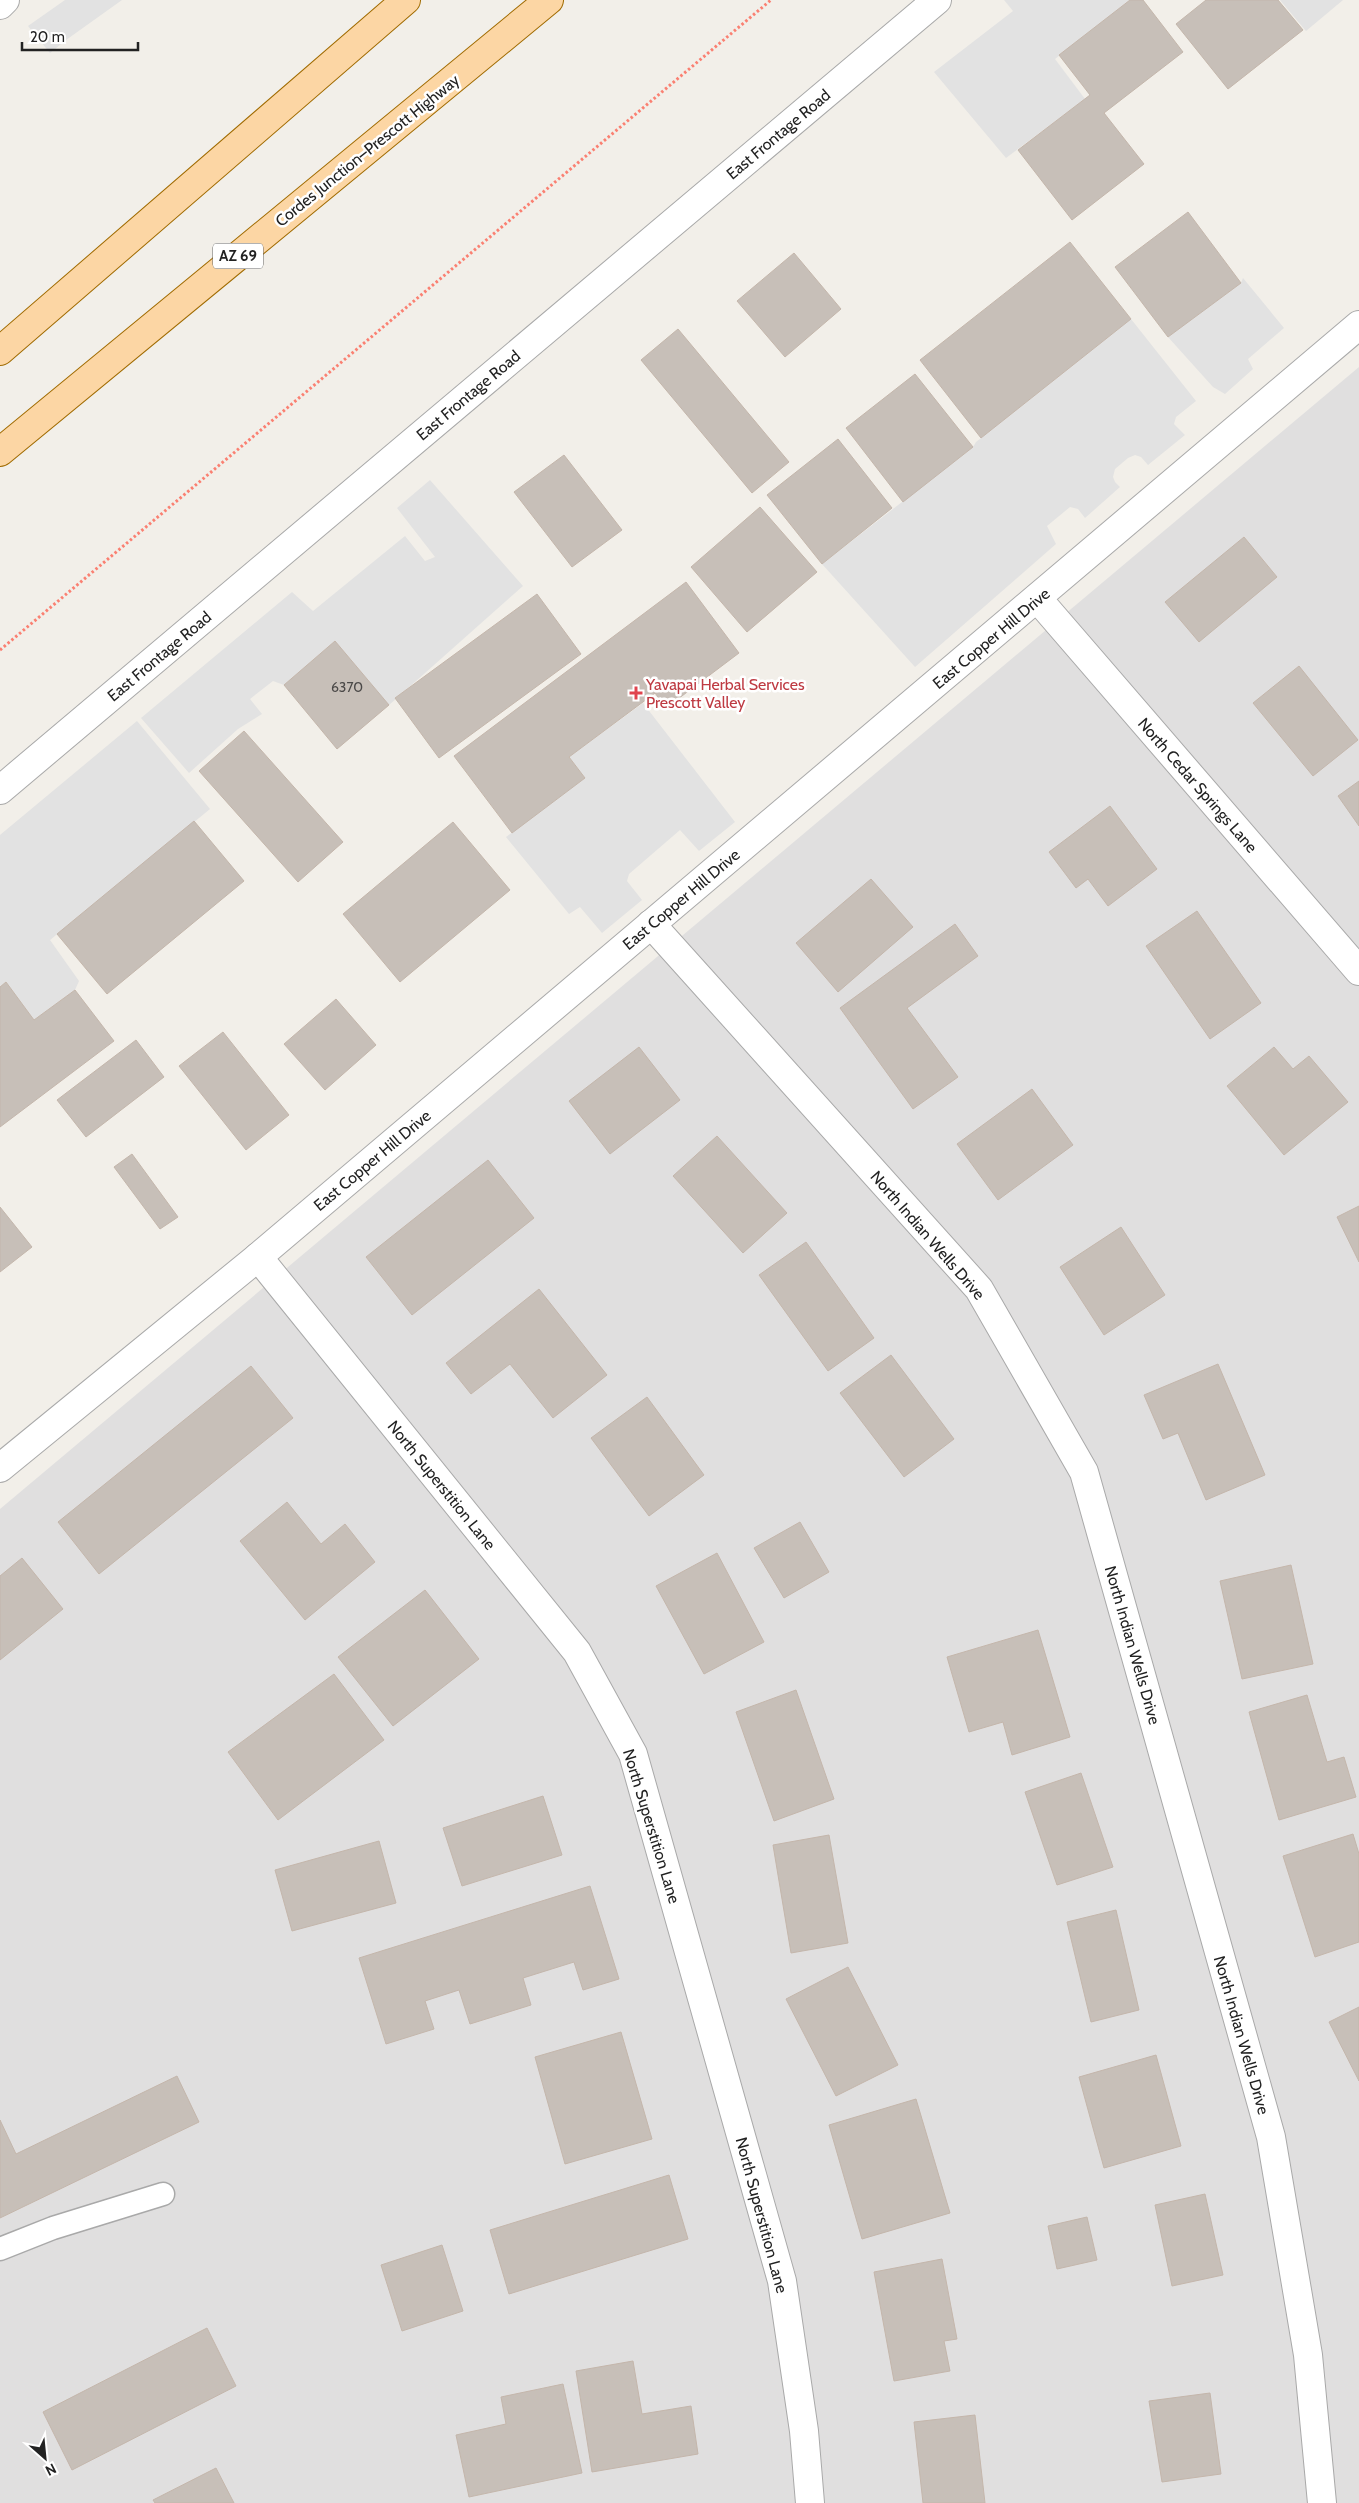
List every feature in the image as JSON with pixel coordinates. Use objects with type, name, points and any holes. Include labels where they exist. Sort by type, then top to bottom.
[{"type":"main road","points":[[0,351],[406,0]]},
{"type":"main road","name":"Cordes Junction–Prescott Highway","points":[[0,452],[549,0]]},
{"type":"street","points":[[0,5],[5,0]]},
{"type":"street","name":"East Frontage Road","points":[[0,790],[937,0]]},
{"type":"street","name":"East Copper Hill Drive","points":[[0,1468],[258,1258],[1359,325]]},
{"type":"street","name":"North Cedar Springs Lane","points":[[1037,598],[1359,971]]},
{"type":"street","name":"North Indian Wells Drive","points":[[651,924],[979,1289],[1084,1472],[1271,2137],[1308,2355],[1322,2503]]},
{"type":"street","name":"North Superstition Lane","points":[[258,1258],[577,1652],[633,1754],[782,2282],[804,2431],[810,2503]]},
{"type":"lane","points":[[0,2248],[54,2228],[163,2194]]},
{"type":"path","points":[[0,650],[771,0]]},
{"type":"shaded area","points":[[65,0],[122,0],[50,53],[28,26]]},
{"type":"shaded area","points":[[1004,0],[1130,0],[1055,59],[1085,99],[1006,158],[934,72],[1013,11]]},
{"type":"shaded area","points":[[1280,0],[1343,0],[1306,31]]},
{"type":"shaded area","points":[[1243,278],[1284,328],[1248,359],[1253,369],[1225,394],[1213,387],[1168,337],[1241,283]]},
{"type":"shaded area","points":[[1131,319],[1196,401],[1176,417],[1174,424],[1185,435],[1148,465],[1141,457],[1135,455],[1128,458],[1115,469],[1113,477],[1120,487],[1085,518],[1078,509],[1070,507],[1047,526],[1056,544],[915,667],[822,564],[973,447],[976,442]]},
{"type":"shaded area","points":[[1359,367],[1359,2503],[0,2503],[0,1509]]},
{"type":"shaded area","points":[[430,480],[523,586],[389,705],[335,641],[284,685],[273,681],[250,699],[262,714],[238,729],[189,773],[141,718],[292,592],[313,611],[405,536],[425,561],[435,557],[397,508]]},
{"type":"shaded area","points":[[643,703],[735,822],[699,851],[680,830],[629,874],[627,881],[642,900],[602,933],[580,907],[569,914],[506,837],[585,778],[569,757]]},
{"type":"shaded area","points":[[137,721],[210,809],[50,940],[79,981],[75,990],[34,1020],[6,982],[0,987],[0,835]]},
{"type":"building","points":[[1130,0],[1143,0],[1183,52],[1104,113],[1144,164],[1072,220],[1018,150],[1090,95],[1059,55]]},
{"type":"building","points":[[1206,0],[1278,0],[1303,30],[1228,89],[1176,24]]},
{"type":"building","points":[[1188,212],[1241,283],[1168,337],[1115,267]]},
{"type":"building","points":[[1070,242],[1131,319],[981,438],[920,360]]},
{"type":"building","points":[[794,253],[841,309],[785,357],[737,301]]},
{"type":"building","points":[[678,329],[789,462],[752,493],[641,360]]},
{"type":"building","points":[[915,374],[973,447],[903,502],[846,428]]},
{"type":"building","points":[[838,439],[892,508],[822,564],[767,495]]},
{"type":"building","points":[[564,455],[622,530],[572,567],[514,492]]},
{"type":"building","points":[[760,507],[817,572],[747,632],[691,567]]},
{"type":"building","points":[[1244,537],[1277,577],[1199,642],[1165,602]]},
{"type":"building","points":[[686,582],[739,653],[666,708],[655,693],[569,757],[585,778],[512,833],[454,756]]},
{"type":"building","points":[[537,594],[581,654],[439,758],[395,698]]},
{"type":"building","points":[[335,641],[389,705],[337,749],[284,685]]},
{"type":"building","points":[[1299,666],[1358,740],[1313,776],[1253,703]]},
{"type":"building","points":[[244,731],[343,842],[298,882],[199,771]]},
{"type":"building","points":[[1359,781],[1359,826],[1338,796]]},
{"type":"building","points":[[1110,806],[1157,869],[1108,906],[1088,879],[1076,888],[1049,852]]},
{"type":"building","points":[[194,821],[244,881],[107,994],[57,934]]},
{"type":"building","points":[[453,822],[510,890],[400,982],[343,914]]},
{"type":"building","points":[[871,879],[913,927],[838,992],[796,943]]},
{"type":"building","points":[[1197,911],[1261,1003],[1210,1039],[1146,946]]},
{"type":"building","points":[[955,924],[978,956],[907,1008],[958,1077],[913,1109],[840,1008]]},
{"type":"building","points":[[6,982],[34,1020],[75,990],[114,1041],[0,1127],[0,987]]},
{"type":"building","points":[[336,999],[376,1045],[325,1090],[284,1044]]},
{"type":"building","points":[[223,1032],[289,1115],[246,1150],[179,1066]]},
{"type":"building","points":[[136,1040],[164,1077],[86,1137],[57,1100]]},
{"type":"building","points":[[639,1047],[680,1100],[610,1154],[569,1101]]},
{"type":"building","points":[[1274,1047],[1293,1069],[1309,1056],[1348,1102],[1284,1155],[1227,1086]]},
{"type":"building","points":[[1032,1089],[1073,1145],[998,1200],[957,1144]]},
{"type":"building","points":[[717,1136],[787,1213],[743,1253],[673,1176]]},
{"type":"building","points":[[132,1154],[178,1217],[160,1229],[114,1167]]},
{"type":"building","points":[[488,1160],[534,1218],[412,1315],[366,1257]]},
{"type":"building","points":[[1359,1206],[1359,1262],[1337,1217]]},
{"type":"building","points":[[0,1207],[32,1247],[0,1272]]},
{"type":"building","points":[[1121,1227],[1165,1295],[1104,1335],[1060,1267]]},
{"type":"building","points":[[806,1242],[874,1338],[828,1371],[759,1275]]},
{"type":"building","points":[[539,1289],[607,1375],[553,1418],[510,1364],[471,1394],[446,1363]]},
{"type":"building","points":[[891,1355],[954,1439],[904,1477],[840,1393]]},
{"type":"building","points":[[1218,1364],[1265,1475],[1206,1500],[1178,1433],[1163,1439],[1144,1395]]},
{"type":"building","points":[[251,1366],[293,1418],[99,1574],[58,1522]]},
{"type":"building","points":[[647,1397],[704,1475],[649,1516],[591,1438]]},
{"type":"building","points":[[287,1502],[321,1544],[345,1524],[375,1562],[305,1620],[240,1541]]},
{"type":"building","points":[[800,1522],[829,1572],[784,1598],[754,1548]]},
{"type":"building","points":[[717,1553],[764,1642],[704,1674],[656,1586]]},
{"type":"building","points":[[22,1558],[63,1609],[0,1660],[0,1576]]},
{"type":"building","points":[[1291,1565],[1313,1664],[1242,1679],[1220,1581]]},
{"type":"building","points":[[425,1590],[479,1659],[393,1726],[338,1657]]},
{"type":"building","points":[[1038,1630],[1070,1737],[1012,1755],[1003,1722],[969,1732],[947,1657]]},
{"type":"building","points":[[334,1674],[384,1740],[278,1820],[228,1752]]},
{"type":"building","points":[[796,1690],[834,1799],[774,1821],[736,1712]]},
{"type":"building","points":[[1307,1695],[1327,1762],[1344,1757],[1356,1797],[1279,1820],[1249,1712]]},
{"type":"building","points":[[1081,1773],[1113,1867],[1057,1885],[1025,1792]]},
{"type":"building","points":[[543,1796],[562,1855],[462,1886],[443,1828]]},
{"type":"building","points":[[1353,1834],[1359,1854],[1359,1942],[1315,1957],[1283,1856]]},
{"type":"building","points":[[829,1835],[848,1943],[791,1953],[773,1845]]},
{"type":"building","points":[[379,1841],[396,1903],[292,1931],[275,1870]]},
{"type":"building","points":[[590,1886],[619,1979],[583,1990],[574,1962],[523,1978],[531,2005],[470,2024],[459,1990],[425,2001],[434,2029],[386,2044],[359,1958]]},
{"type":"building","points":[[1116,1910],[1139,2010],[1091,2022],[1067,1922]]},
{"type":"building","points":[[848,1967],[898,2065],[836,2096],[786,1999]]},
{"type":"building","points":[[1359,2007],[1359,2081],[1329,2022]]},
{"type":"building","points":[[621,2032],[652,2139],[565,2164],[535,2057]]},
{"type":"building","points":[[1156,2055],[1181,2146],[1104,2168],[1079,2077]]},
{"type":"building","points":[[177,2076],[199,2122],[0,2218],[0,2120],[16,2154]]},
{"type":"building","points":[[916,2099],[950,2213],[862,2239],[829,2125]]},
{"type":"building","points":[[669,2175],[688,2239],[509,2294],[490,2230]]},
{"type":"building","points":[[1205,2194],[1223,2275],[1172,2286],[1155,2205]]},
{"type":"building","points":[[1087,2217],[1097,2260],[1057,2269],[1048,2226]]},
{"type":"building","points":[[442,2245],[463,2311],[402,2331],[381,2265]]},
{"type":"building","points":[[942,2259],[957,2339],[944,2341],[950,2371],[894,2381],[874,2272]]},
{"type":"building","points":[[207,2328],[236,2386],[72,2470],[43,2412]]},
{"type":"building","points":[[633,2361],[642,2414],[691,2406],[698,2454],[592,2472],[576,2371]]},
{"type":"building","points":[[563,2384],[582,2473],[469,2497],[456,2435],[506,2424],[501,2397]]},
{"type":"building","points":[[1210,2393],[1221,2474],[1162,2482],[1149,2401]]},
{"type":"building","points":[[975,2415],[985,2503],[923,2503],[914,2422]]},
{"type":"building","points":[[216,2468],[234,2503],[155,2503],[153,2500]]},
{"type":"place","name":"Yavapai Herbal Services Prescott Valley","points":[[636,693]]}]
